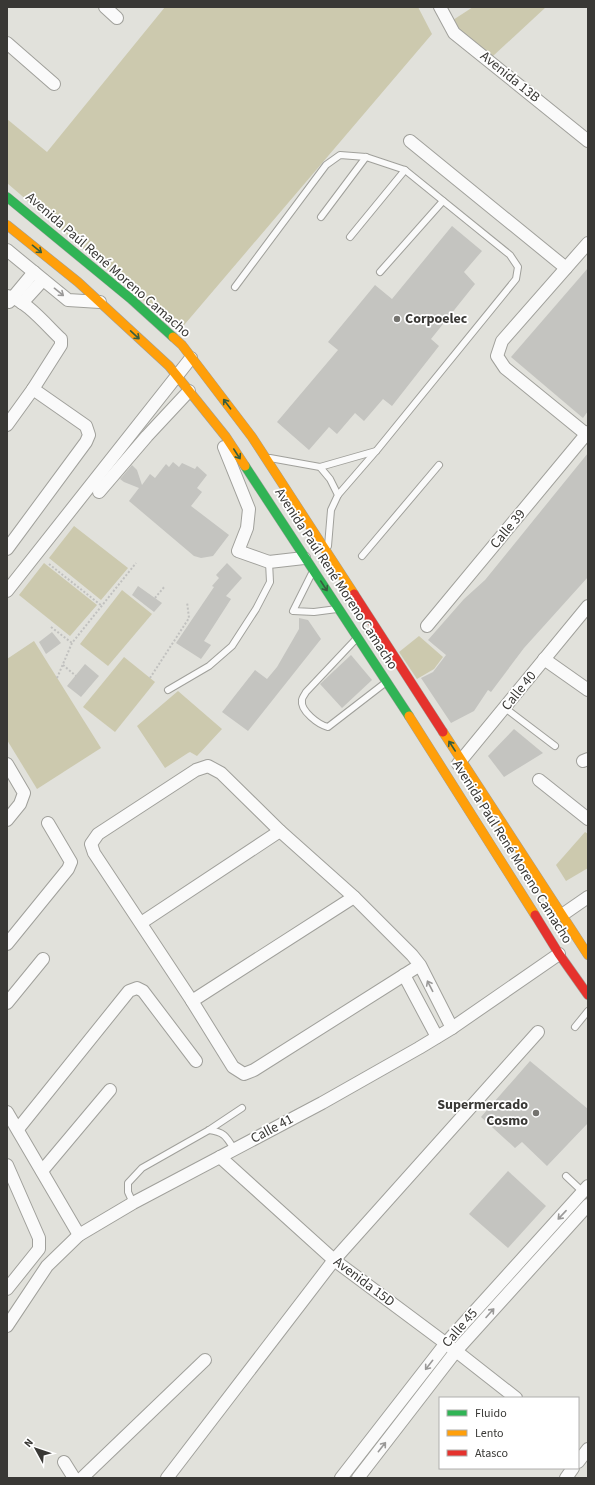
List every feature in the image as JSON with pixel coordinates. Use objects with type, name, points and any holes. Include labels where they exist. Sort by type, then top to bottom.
[{"type":"main road","name":"Avenida Paúl René Moreno Camacho","points":[[7,197],[131,299],[182,345],[192,358],[252,437],[588,955]]},
{"type":"main road","name":"Avenida Paúl René Moreno Camacho","points":[[7,224],[78,282],[169,366],[226,436],[304,558],[358,637],[446,772],[559,954],[588,995]]},
{"type":"street","points":[[104,7],[117,18]]},
{"type":"street","name":"Avenida 13B","points":[[440,7],[454,33],[588,140]]},
{"type":"street","points":[[7,43],[54,84]]},
{"type":"street","points":[[410,141],[566,268]]},
{"type":"street","points":[[587,433],[505,368],[497,356],[502,341],[588,243]]},
{"type":"street","points":[[7,250],[68,300],[100,302]]},
{"type":"street","points":[[7,425],[61,346],[61,338],[12,300],[39,276]]},
{"type":"street","points":[[7,591],[192,358]]},
{"type":"street","points":[[7,548],[86,442],[89,435],[86,426],[33,389]]},
{"type":"street","points":[[99,492],[147,436],[189,391]]},
{"type":"street","points":[[213,420],[249,509],[247,528],[238,551],[270,562],[304,558]]},
{"type":"street","name":"Calle 39","points":[[427,626],[587,433]]},
{"type":"street","name":"Calle 40","points":[[446,772],[462,761],[588,606]]},
{"type":"street","points":[[544,659],[588,690]]},
{"type":"street","points":[[7,764],[24,793],[20,804],[7,820]]},
{"type":"street","points":[[420,965],[254,1070],[244,1074],[233,1067],[192,1001],[94,853],[91,844],[98,834],[196,770],[208,766],[221,773],[280,831],[354,897],[412,955],[420,965],[452,1028]]},
{"type":"street","points":[[539,780],[588,818]]},
{"type":"street","points":[[7,944],[68,869],[71,862],[48,823]]},
{"type":"street","points":[[141,923],[280,831]]},
{"type":"street","points":[[192,1001],[354,897]]},
{"type":"street","points":[[562,916],[588,897]]},
{"type":"street","name":"Calle 41","points":[[7,1326],[47,1266],[79,1235],[133,1203],[322,1103],[437,1037],[559,954]]},
{"type":"street","points":[[7,1003],[43,959]]},
{"type":"street","points":[[404,975],[437,1037]]},
{"type":"street","points":[[18,1129],[129,990],[137,988],[143,991],[196,1061]]},
{"type":"street","points":[[167,1478],[334,1260],[538,1032]]},
{"type":"street","points":[[42,1171],[110,1090]]},
{"type":"street","points":[[7,1112],[79,1235]]},
{"type":"street","name":"Avenida 15D","points":[[220,1157],[334,1260],[446,1343],[515,1397]]},
{"type":"street","points":[[7,1165],[39,1238],[39,1249],[7,1289]]},
{"type":"street","name":"Calle 45","points":[[341,1478],[446,1343],[585,1189]]},
{"type":"street","name":"Calle 45","points":[[358,1478],[456,1351],[588,1205]]},
{"type":"street","points":[[82,1478],[205,1360]]},
{"type":"street","points":[[64,1462],[74,1478]]},
{"type":"street","points":[[566,1478],[572,1469]]},
{"type":"lane","points":[[235,286],[326,165],[340,154],[366,157],[405,170],[510,255],[518,267],[516,279],[377,450],[338,495],[331,510],[327,553]]},
{"type":"lane","points":[[321,217],[366,157]]},
{"type":"lane","points":[[350,237],[405,170]]},
{"type":"lane","points":[[380,272],[443,201]]},
{"type":"lane","points":[[265,457],[320,467],[377,450]]},
{"type":"lane","points":[[362,556],[439,465]]},
{"type":"lane","points":[[320,467],[330,479],[338,495]]},
{"type":"lane","points":[[168,690],[209,666],[232,646],[256,610],[270,582],[270,562]]},
{"type":"lane","points":[[313,570],[293,610],[324,612],[339,609]]},
{"type":"lane","points":[[358,637],[306,692],[302,700],[303,708],[321,725],[328,727],[387,682]]},
{"type":"lane","points":[[504,708],[555,746]]},
{"type":"lane","points":[[575,1027],[588,1012]]},
{"type":"lane","points":[[133,1203],[128,1192],[128,1183],[142,1168],[208,1130],[242,1108]]},
{"type":"lane","points":[[208,1130],[219,1131],[226,1137],[234,1149]]},
{"type":"lane","points":[[566,1176],[585,1189]]},
{"type":"path","points":[[49,564],[102,606]]},
{"type":"path","points":[[57,678],[72,644],[136,564]]},
{"type":"path","points":[[155,598],[164,586]]},
{"type":"path","points":[[150,678],[189,618],[187,602]]},
{"type":"path","points":[[51,627],[72,644]]},
{"type":"path","points":[[63,665],[76,676]]},
{"type":"shaded area","points":[[165,7],[418,7],[432,34],[179,331],[7,183],[7,119],[47,152]]},
{"type":"shaded area","points":[[473,7],[546,7],[493,56],[458,29],[453,20]]},
{"type":"shaded area","points":[[74,526],[128,568],[101,600],[49,558]]},
{"type":"shaded area","points":[[44,563],[97,605],[70,636],[19,595]]},
{"type":"shaded area","points":[[122,590],[152,614],[108,666],[80,644]]},
{"type":"shaded area","points":[[419,636],[443,657],[434,669],[417,679],[399,652]]},
{"type":"shaded area","points":[[34,641],[101,748],[37,789],[7,740],[7,659]]},
{"type":"shaded area","points":[[124,657],[155,682],[115,732],[83,707]]},
{"type":"shaded area","points":[[178,691],[222,729],[197,756],[190,752],[165,768],[137,726]]},
{"type":"shaded area","points":[[585,832],[588,834],[588,868],[566,881],[556,865]]},
{"type":"building","name":"Corpoelec","points":[[452,226],[482,251],[464,272],[475,284],[431,339],[439,346],[392,406],[383,399],[364,421],[355,413],[337,434],[329,427],[309,450],[277,422],[338,350],[328,342],[375,285],[392,299]]},
{"type":"building","points":[[588,268],[588,411],[583,418],[511,357]]},
{"type":"building","points":[[588,453],[588,577],[524,648],[491,692],[488,690],[474,711],[451,723],[421,678],[433,672],[446,655],[428,640],[464,599],[485,580]]},
{"type":"building","points":[[173,462],[179,467],[182,463],[195,469],[197,466],[207,475],[197,488],[202,492],[191,506],[229,535],[213,556],[201,558],[194,556],[129,501],[139,488],[120,479],[132,465],[137,470],[142,485],[150,474],[155,478],[166,464],[169,467]]},
{"type":"building","points":[[227,563],[242,578],[226,596],[231,599],[204,641],[211,645],[201,659],[176,643],[214,587],[212,586],[219,578],[216,575]]},
{"type":"building","points":[[138,586],[162,603],[154,612],[132,595]]},
{"type":"building","points":[[299,618],[308,620],[321,639],[248,731],[222,712],[255,670],[267,679],[277,667],[299,629]]},
{"type":"building","points":[[52,632],[61,643],[46,654],[39,642]]},
{"type":"building","points":[[351,655],[372,680],[342,708],[320,684]]},
{"type":"building","points":[[85,664],[99,676],[81,697],[67,686]]},
{"type":"building","points":[[514,729],[543,753],[504,777],[488,756]]},
{"type":"building","name":"Supermercado Cosmo","points":[[530,1061],[588,1109],[588,1123],[547,1166],[522,1142],[515,1148],[481,1117]]},
{"type":"building","points":[[508,1171],[546,1206],[508,1248],[469,1214]]},
{"type":"traffic: fast","points":[[7,197],[131,299],[173,337]]},
{"type":"traffic: fast","points":[[245,466],[409,716]]},
{"type":"traffic: slow","points":[[7,225],[78,282],[169,366],[226,437],[245,466]]},
{"type":"traffic: slow","points":[[173,337],[182,345],[252,437],[354,594]]},
{"type":"traffic: slow","points":[[409,716],[535,915]]},
{"type":"traffic: slow","points":[[443,732],[588,955]]},
{"type":"traffic: jam","points":[[354,594],[443,732]]},
{"type":"traffic: jam","points":[[535,915],[559,954],[588,995]]},
{"type":"place","name":"Corpoelec","points":[[397,319]]},
{"type":"place","name":"Supermercado Cosmo","points":[[536,1113]]}]
